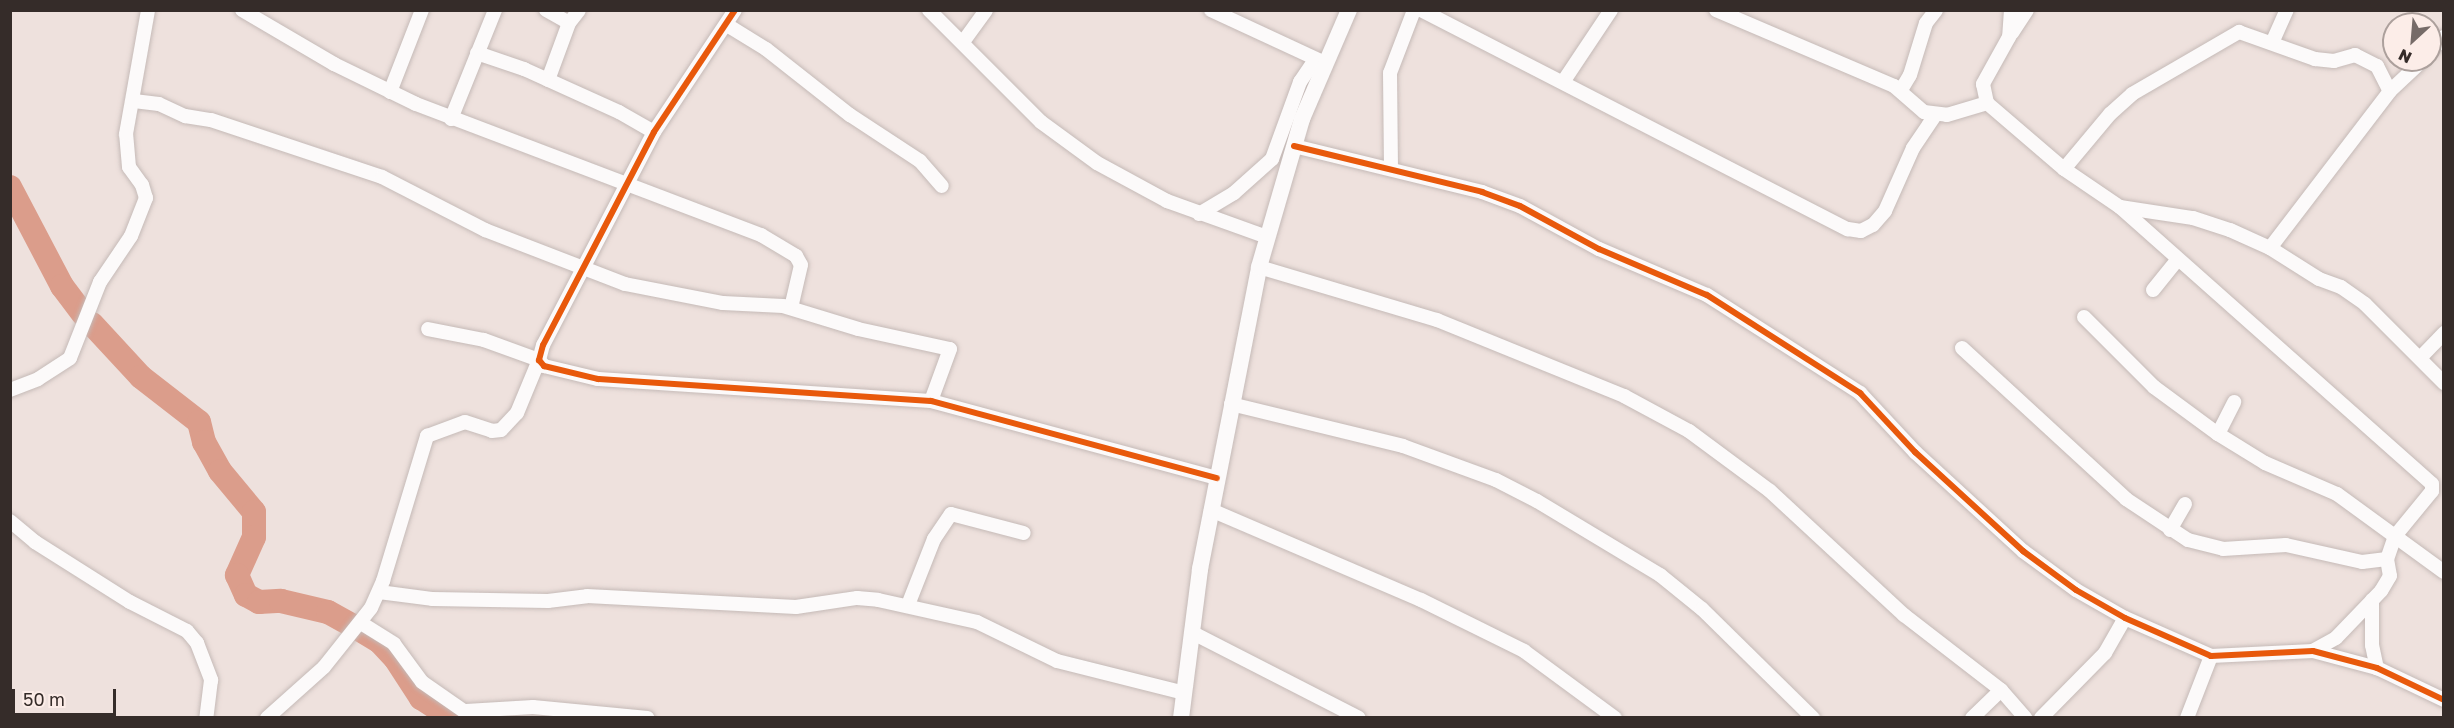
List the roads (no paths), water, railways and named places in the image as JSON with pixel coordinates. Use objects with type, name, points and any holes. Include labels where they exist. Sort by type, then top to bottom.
[{"type":"street","points":[[10,390],[38,379],[70,358],[100,282],[131,236],[146,198],[142,184],[129,167],[126,134],[134,101],[148,10]]},
{"type":"street","points":[[242,10],[390,92],[451,119],[582,165],[626,185],[761,235],[796,256],[801,265],[791,308]]},
{"type":"street","points":[[390,92],[422,10]]},
{"type":"street","points":[[451,119],[495,10]]},
{"type":"street","points":[[546,10],[568,23]]},
{"type":"street","points":[[548,80],[568,23],[579,10]]},
{"type":"street","points":[[267,717],[324,667],[360,623],[379,592],[427,436],[465,422],[492,431],[501,430],[517,413],[540,360],[543,345],[654,132],[683,84],[727,25],[735,10]]},
{"type":"street","points":[[929,10],[1041,122],[1066,140],[1131,183],[1199,214],[1267,237]]},
{"type":"street","points":[[963,42],[986,10]]},
{"type":"street","points":[[1211,10],[1320,61]]},
{"type":"street","points":[[1181,717],[1211,510],[1259,267],[1320,61],[1349,10]]},
{"type":"street","points":[[1391,168],[1390,73],[1414,10]]},
{"type":"street","points":[[1421,10],[1848,229],[1861,231],[1873,225],[1885,212],[1913,148],[1935,116]]},
{"type":"street","points":[[1563,82],[1611,10]]},
{"type":"street","points":[[1901,90],[1910,75],[1926,23],[1936,10]]},
{"type":"street","points":[[2009,38],[2011,10]]},
{"type":"street","points":[[2027,10],[1983,84],[1987,103],[2064,169],[2120,207],[2177,260],[2427,475],[2432,491],[2395,536],[2387,559],[2390,576],[2373,600],[2336,638],[2313,651]]},
{"type":"street","points":[[2272,43],[2286,10]]},
{"type":"street","points":[[1721,12],[1901,90],[1924,112],[1935,116],[1987,103]]},
{"type":"street","points":[[727,25],[766,49],[850,115],[920,161],[942,186]]},
{"type":"street","points":[[2064,169],[2110,114],[2132,94],[2216,43],[2239,32],[2315,59],[2334,61],[2355,55],[2378,66],[2390,91]]},
{"type":"street","points":[[477,53],[548,80],[619,112],[654,132]]},
{"type":"street","points":[[1199,214],[1233,194],[1272,159],[1300,82],[1320,61]]},
{"type":"street","points":[[2270,248],[2390,91],[2410,72]]},
{"type":"street","points":[[134,101],[159,104],[185,116],[211,120],[382,177],[485,231],[583,266],[625,284],[680,296],[791,308],[858,329],[950,349],[931,401]]},
{"type":"street","points":[[1294,146],[1391,168],[1520,206],[1599,249],[1707,295],[1780,339],[1860,393],[1915,452],[2023,551],[2076,590],[2125,618],[2211,657],[2313,651],[2377,668],[2444,700]]},
{"type":"street","points":[[2120,207],[2193,218],[2270,248],[2365,304],[2444,383]]},
{"type":"street","points":[[2153,290],[2177,260]]},
{"type":"street","points":[[1259,267],[1437,320],[1624,396],[1680,426],[1738,464],[1824,538],[1904,615],[2001,690],[2025,717]]},
{"type":"street","points":[[2084,317],[2154,387],[2218,434],[2265,463],[2337,494],[2444,572]]},
{"type":"street","points":[[428,328],[484,340],[540,360],[550,370],[598,379],[931,401],[1217,478]]},
{"type":"street","points":[[2420,358],[2444,333]]},
{"type":"street","points":[[1962,348],[2117,492],[2170,530],[2204,546],[2223,549],[2286,545],[2362,562],[2387,559]]},
{"type":"street","points":[[2218,434],[2234,402]]},
{"type":"street","points":[[1232,404],[1403,446],[1497,480],[1537,501],[1660,575],[1702,609],[1814,717]]},
{"type":"street","points":[[2170,530],[2185,504]]},
{"type":"street","points":[[1211,510],[1421,600],[1524,651],[1614,717]]},
{"type":"street","points":[[908,605],[926,556],[941,525],[951,514],[1024,533]]},
{"type":"street","points":[[10,521],[35,543],[124,598],[187,631],[197,643],[211,680],[206,717]]},
{"type":"street","points":[[379,592],[432,599],[548,601],[587,596],[796,607],[857,598],[908,605],[977,622],[1057,661],[1184,693]]},
{"type":"street","points":[[2373,600],[2372,645],[2377,668]]},
{"type":"street","points":[[2041,717],[2104,653],[2125,618]]},
{"type":"street","points":[[360,623],[394,644],[422,682],[469,714],[533,707],[647,717]]},
{"type":"street","points":[[1193,633],[1359,717]]},
{"type":"street","points":[[2187,717],[2211,657]]},
{"type":"street","points":[[1972,717],[2001,690]]},
{"type":"waterway","points":[[10,187],[62,286],[83,314]]},
{"type":"waterway","points":[[92,324],[141,377],[199,422],[204,442],[220,471],[254,512],[254,537],[237,575],[246,595],[259,602],[281,601],[328,612],[379,641],[395,658],[421,698],[452,718]]}]
